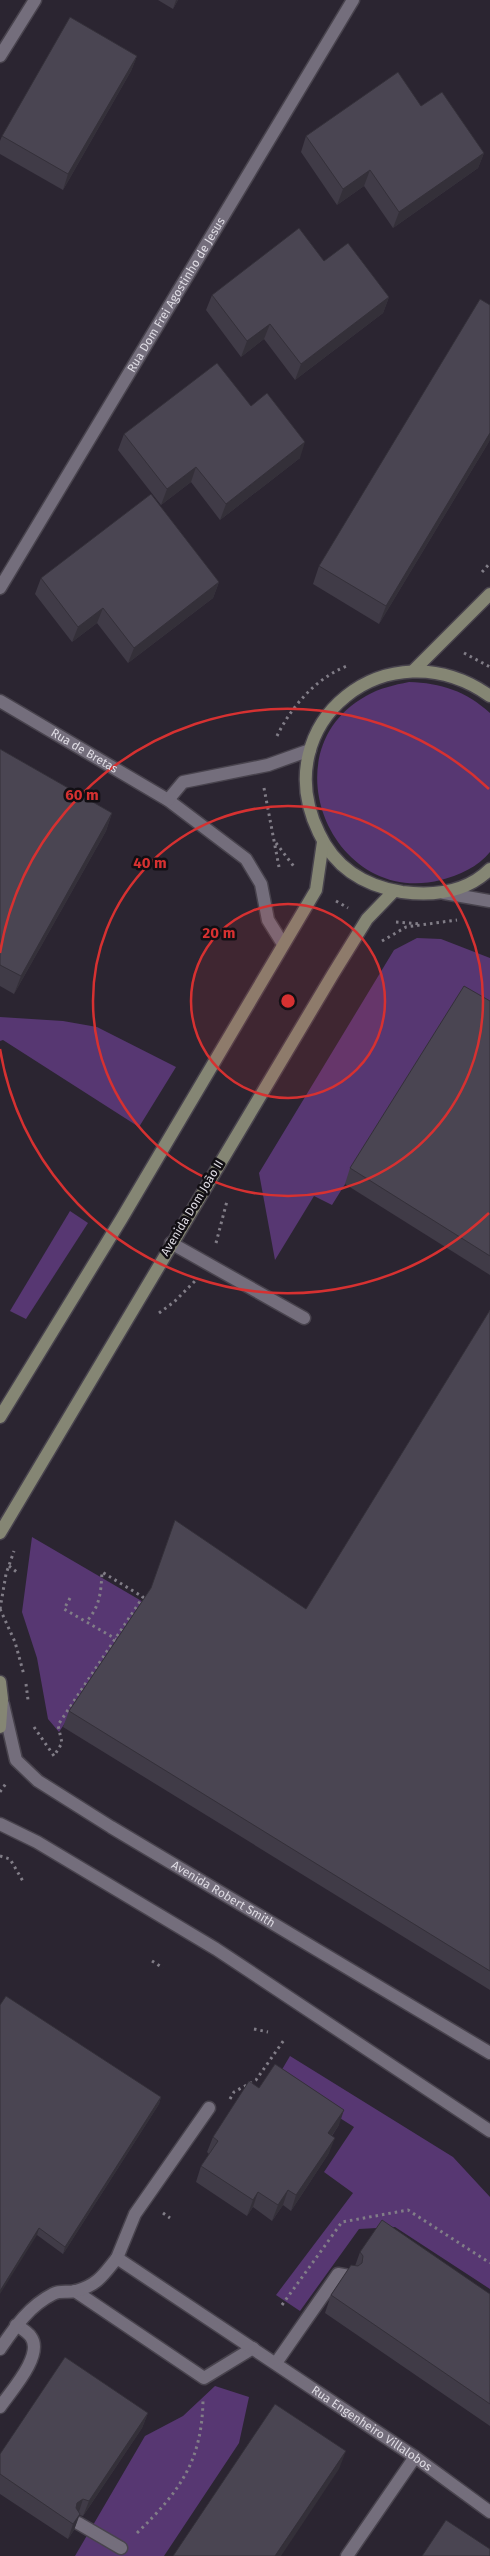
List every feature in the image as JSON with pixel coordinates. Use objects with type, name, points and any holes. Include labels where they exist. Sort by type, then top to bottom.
[{"type":"main road","points":[[414,670],[490,594]]},
{"type":"main road","points":[[490,696],[475,686],[453,676],[414,670],[395,672],[374,679],[358,688],[337,704],[326,718],[310,750],[306,777],[308,804],[323,842],[335,858],[356,876],[376,887],[426,895],[444,893],[466,885],[490,869]]},
{"type":"main road","points":[[0,1417],[122,1218],[316,890],[323,842]]},
{"type":"main road","name":"Avenida Dom João II","points":[[0,1533],[332,974],[367,919],[394,890]]},
{"type":"main road","points":[[0,1682],[2,1699],[0,1726]]},
{"type":"street","points":[[0,56],[35,0]]},
{"type":"street","name":"Rua Dom Frei Agostinho de Jesus","points":[[0,588],[353,0]]},
{"type":"street","name":"Rua de Bretas","points":[[0,701],[168,800],[246,859],[260,884],[268,920],[283,944]]},
{"type":"street","points":[[168,800],[183,782],[268,765],[310,750]]},
{"type":"street","points":[[444,893],[490,901]]},
{"type":"street","points":[[171,1243],[304,1318]]},
{"type":"street","name":"Avenida Robert Smith","points":[[2,1699],[16,1760],[38,1781],[119,1832],[490,2053]]},
{"type":"street","points":[[0,1824],[37,1842],[216,1949],[490,2131]]},
{"type":"street","points":[[0,2349],[16,2325],[35,2305],[55,2292],[75,2291],[98,2282],[117,2258],[135,2214],[209,2108]]},
{"type":"street","name":"Rua Engenheiro Villalobos","points":[[117,2258],[415,2457],[490,2512]]},
{"type":"street","points":[[276,2363],[338,2274],[349,2276]]},
{"type":"street","points":[[75,2291],[204,2378],[253,2348]]},
{"type":"street","points":[[0,2407],[33,2358],[36,2347],[31,2336],[16,2325]]},
{"type":"street","points":[[347,2556],[415,2457]]},
{"type":"street","points":[[78,2523],[121,2548]]},
{"type":"path","points":[[275,840],[280,871]]},
{"type":"path","points":[[18,1573],[9,1566],[0,1609],[21,1660],[28,1692],[28,1710]]},
{"type":"path","points":[[33,1726],[54,1756],[62,1743],[58,1725],[143,1597],[102,1572],[101,1598],[94,1614],[86,1622]]},
{"type":"path","points":[[70,1598],[64,1610],[116,1638]]},
{"type":"path","points":[[0,1792],[8,1781]]},
{"type":"path","points":[[0,1856],[10,1859],[24,1883]]},
{"type":"path","points":[[152,1961],[163,1968]]},
{"type":"path","points":[[254,2029],[268,2032]]},
{"type":"path","points":[[234,2092],[256,2080],[284,2040]]},
{"type":"path","points":[[282,2305],[342,2222],[408,2210],[490,2262]]},
{"type":"path","points":[[121,2548],[154,2516],[187,2472],[198,2450],[203,2419],[204,2378]]},
{"type":"shaded area","points":[[409,682],[442,686],[472,699],[490,713],[490,852],[468,870],[441,880],[402,882],[369,871],[343,849],[326,819],[317,786],[321,752],[336,721],[366,696],[382,689]]},
{"type":"shaded area","points":[[417,938],[441,939],[490,958],[490,1020],[459,1002],[332,1205],[314,1196],[275,1260],[259,1173],[394,950]]},
{"type":"shaded area","points":[[0,1017],[63,1021],[97,1027],[176,1067],[139,1127],[3,1040],[0,1041]]},
{"type":"shaded area","points":[[70,1211],[88,1223],[26,1319],[10,1311]]},
{"type":"shaded area","points":[[32,1537],[145,1603],[59,1732],[48,1719],[37,1658],[22,1612]]},
{"type":"shaded area","points":[[290,2056],[453,2157],[490,2197],[490,2289],[395,2227],[359,2229],[300,2311],[276,2295],[353,2193],[324,2172],[354,2127],[277,2078]]},
{"type":"shaded area","points":[[215,2386],[249,2397],[239,2443],[164,2556],[75,2556],[145,2436],[183,2416]]},
{"type":"building","points":[[70,17],[137,56],[68,174],[2,136]]},
{"type":"building","points":[[398,72],[421,106],[442,92],[484,153],[399,212],[370,170],[343,189],[306,136]]},
{"type":"building","points":[[299,228],[324,261],[348,243],[389,297],[301,364],[270,324],[247,341],[212,295]]},
{"type":"building","points":[[480,299],[490,305],[490,433],[386,606],[319,566]]},
{"type":"building","points":[[217,363],[251,406],[267,393],[305,442],[226,504],[196,467],[167,489],[124,434]]},
{"type":"building","points":[[151,494],[219,582],[134,648],[103,608],[78,627],[41,578]]},
{"type":"building","points":[[0,749],[112,813],[21,976],[0,965]]},
{"type":"building","points":[[464,986],[490,1001],[490,1256],[350,1168]]},
{"type":"building","points":[[490,1310],[490,1971],[69,1711],[151,1588],[175,1520],[306,1609]]},
{"type":"building","points":[[6,1996],[161,2097],[65,2247],[39,2228],[0,2291],[0,2005]]},
{"type":"building","points":[[275,2064],[344,2110],[328,2133],[335,2138],[296,2195],[288,2190],[278,2205],[258,2192],[253,2200],[201,2166],[218,2141],[213,2137],[249,2081],[259,2088]]},
{"type":"building","points":[[382,2220],[490,2294],[490,2404],[331,2295],[351,2265],[358,2266],[362,2263],[363,2256],[360,2252]]},
{"type":"building","points":[[65,2357],[148,2413],[89,2501],[83,2499],[77,2503],[76,2508],[80,2514],[73,2524],[0,2474],[0,2454]]},
{"type":"building","points":[[275,2404],[346,2451],[275,2556],[173,2556]]},
{"type":"building","points":[[446,2520],[490,2549],[490,2556],[422,2556]]}]
